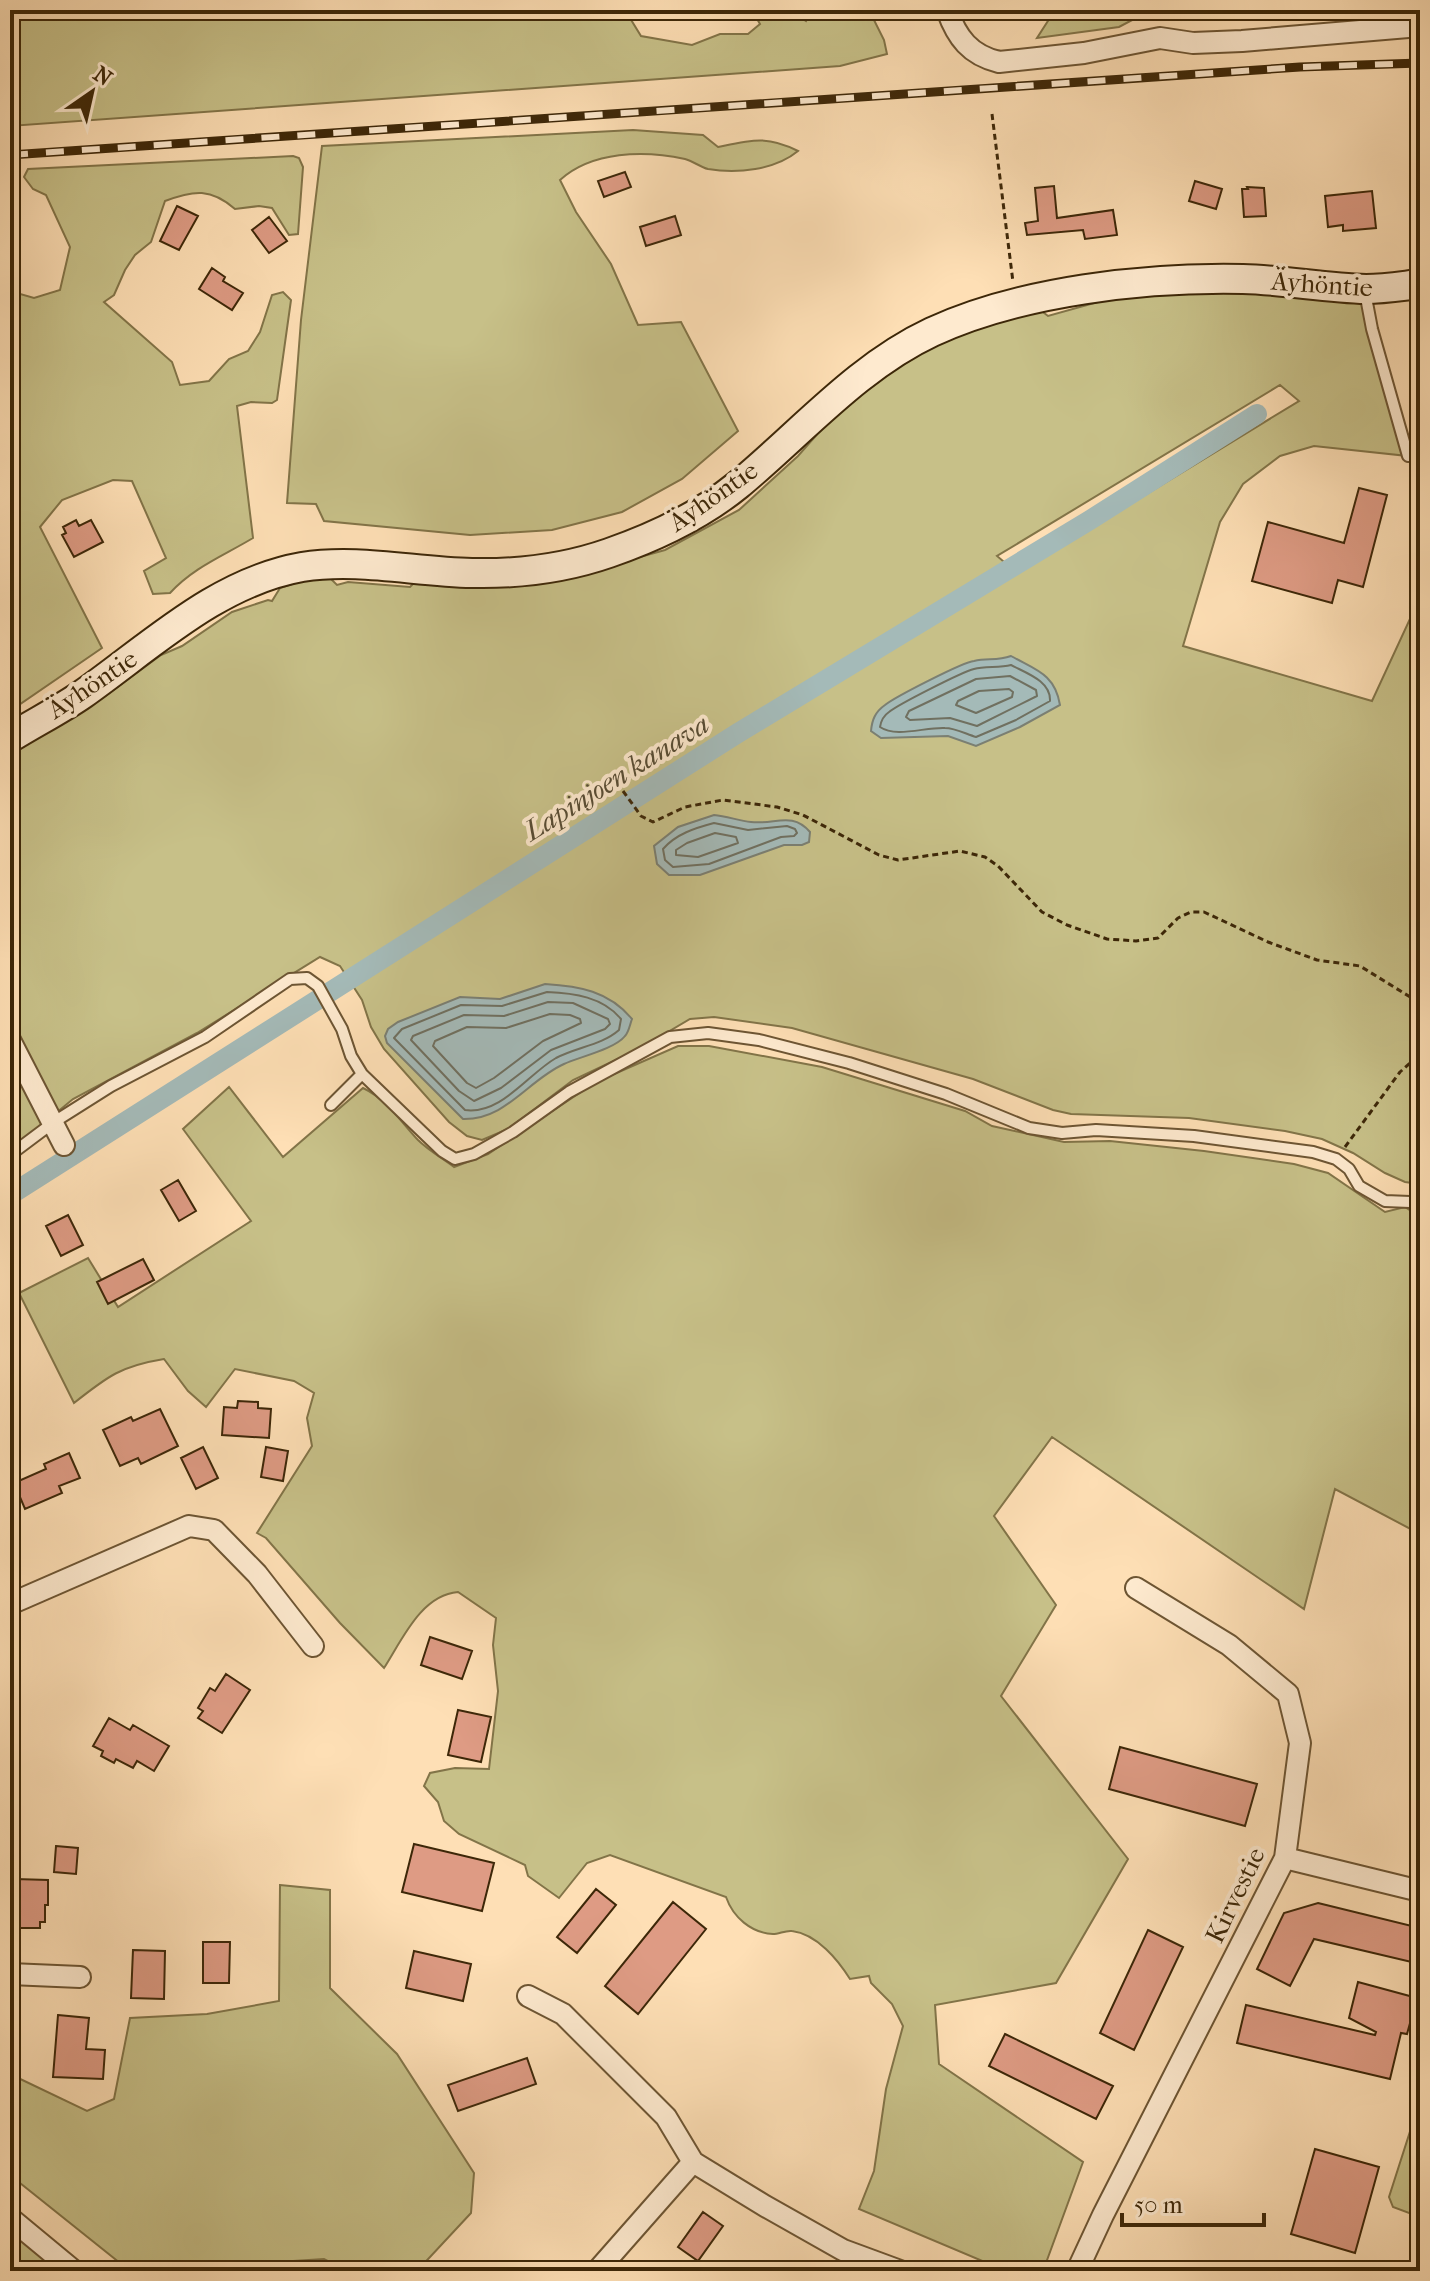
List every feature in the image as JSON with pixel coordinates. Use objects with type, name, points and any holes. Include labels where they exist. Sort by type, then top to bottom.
[{"type":"main road","name":"Äyhöntie","points":[[10,738],[79,696],[208,604],[272,574],[326,565],[469,573],[515,572],[563,565],[639,543],[695,515],[739,485],[842,392],[896,352],[930,333],[995,307],[1016,294],[1184,280],[1243,279],[1364,289],[1420,284]]},
{"type":"street","points":[[947,10],[954,30],[965,44],[986,59],[999,62],[1084,53],[1160,38],[1193,43],[1242,41],[1420,26]]},
{"type":"street","points":[[10,1040],[64,1145]]},
{"type":"street","points":[[10,1604],[189,1526],[214,1530],[257,1574],[313,1646]]},
{"type":"street","name":"Kirvestie","points":[[1077,2271],[1285,1858],[1300,1743],[1288,1694],[1229,1645],[1136,1588]]},
{"type":"street","points":[[1285,1858],[1420,1891]]},
{"type":"street","points":[[10,1974],[80,1977]]},
{"type":"street","points":[[528,1996],[563,2014],[666,2117],[693,2162],[843,2250],[900,2271]]},
{"type":"street","points":[[597,2271],[693,2162]]},
{"type":"street","points":[[10,2218],[74,2271]]},
{"type":"lane","points":[[1364,289],[1372,329],[1408,456]]},
{"type":"lane","points":[[10,1155],[54,1122],[111,1086],[205,1037],[290,979],[307,978],[318,986],[362,1074],[442,1151],[455,1159],[474,1154],[513,1132],[569,1092],[670,1037],[708,1033],[759,1040],[849,1063],[946,1094],[1029,1128],[1062,1133],[1096,1130],[1194,1136],[1265,1143],[1313,1152],[1336,1159],[1349,1169],[1359,1186],[1385,1201],[1410,1202],[1420,1207]]},
{"type":"lane","points":[[331,1105],[362,1074]]},
{"type":"path","points":[[992,114],[1016,294]]},
{"type":"path","points":[[623,791],[641,816],[653,822],[685,807],[723,800],[777,807],[803,815],[879,855],[898,860],[960,851],[985,857],[998,866],[1042,912],[1107,939],[1136,941],[1158,938],[1178,918],[1191,912],[1204,912],[1268,942],[1317,960],[1360,966],[1415,1000],[1420,1010]]},
{"type":"path","points":[[1336,1159],[1400,1072],[1420,1054]]},
{"type":"shaded area","points":[[10,10],[625,10],[641,36],[692,45],[720,34],[748,34],[760,24],[752,10],[789,10],[806,21],[812,10],[869,10],[884,40],[887,54],[840,66],[10,126]]},
{"type":"shaded area","points":[[1055,10],[1196,10],[1189,14],[1157,13],[1119,27],[1037,38]]},
{"type":"shaded area","points":[[633,130],[703,135],[718,147],[768,141],[798,151],[778,163],[731,171],[708,169],[669,156],[619,155],[587,163],[560,180],[576,212],[611,264],[638,325],[681,322],[738,431],[682,479],[622,512],[552,530],[470,535],[324,521],[316,504],[287,503],[301,320],[322,146]]},
{"type":"shaded area","points":[[299,158],[303,167],[298,234],[289,235],[272,208],[235,209],[218,197],[202,193],[175,197],[165,201],[151,242],[135,255],[114,295],[104,302],[172,362],[180,385],[209,381],[229,359],[248,351],[260,332],[272,295],[283,292],[291,300],[277,400],[237,406],[253,538],[199,569],[170,593],[153,594],[144,571],[166,558],[132,481],[113,480],[62,500],[40,527],[102,648],[10,711],[10,291],[34,298],[60,290],[70,247],[46,195],[33,189],[24,177],[28,169]]},
{"type":"shaded area","points":[[1364,289],[1408,456],[1314,446],[1280,456],[1243,484],[1220,522],[1183,646],[1372,701],[1420,591],[1420,1184],[1405,1182],[1385,1173],[1353,1153],[1322,1139],[1189,1118],[1071,1114],[973,1079],[792,1028],[714,1017],[690,1019],[639,1049],[573,1080],[508,1129],[482,1140],[467,1136],[449,1122],[384,1049],[371,1027],[362,1000],[340,966],[320,957],[197,1033],[73,1099],[10,1151],[10,753],[104,697],[161,655],[182,646],[232,612],[272,601],[280,588],[307,579],[331,579],[337,585],[348,582],[410,587],[418,579],[629,560],[665,550],[739,510],[863,390],[935,343],[1035,306],[1048,316],[1105,300],[1159,290]],"holes":[[[1280,385],[1299,401],[1017,573],[997,556]]]},
{"type":"shaded area","points":[[678,1046],[709,1046],[822,1067],[965,1111],[992,1126],[1064,1142],[1110,1141],[1294,1164],[1328,1173],[1385,1212],[1405,1207],[1420,1217],[1420,1534],[1335,1489],[1304,1609],[1052,1437],[994,1516],[1056,1605],[1001,1696],[1128,1859],[1056,1983],[935,2005],[939,2064],[1083,2162],[1043,2271],[1006,2271],[859,2209],[874,2171],[886,2089],[903,2026],[892,2004],[871,1983],[869,1976],[850,1979],[826,1949],[801,1933],[757,1931],[738,1917],[726,1897],[610,1855],[587,1863],[559,1898],[528,1876],[525,1865],[459,1834],[444,1821],[438,1802],[424,1786],[430,1773],[455,1768],[489,1769],[498,1691],[493,1645],[496,1618],[458,1592],[445,1595],[423,1610],[384,1668],[266,1538],[257,1533],[312,1446],[307,1418],[314,1393],[294,1381],[235,1369],[206,1407],[188,1391],[164,1359],[116,1374],[74,1403],[19,1293],[88,1258],[118,1307],[251,1221],[183,1129],[229,1087],[283,1157],[363,1088],[387,1105],[422,1144],[454,1167],[488,1154],[596,1082]]},
{"type":"shaded area","points":[[280,1885],[330,1890],[330,1988],[397,2054],[474,2173],[471,2213],[417,2271],[347,2271],[324,2259],[278,2262],[274,2271],[130,2271],[10,2175],[10,2079],[14,2076],[87,2111],[114,2099],[130,2018],[207,2014],[279,2001]]},
{"type":"shaded area","points":[[1420,2086],[1420,2204],[1417,2216],[1393,2207],[1389,2197],[1414,2119]]},
{"type":"shaded area","points":[[10,2213],[74,2271],[10,2271]]},
{"type":"water","points":[[1011,656],[1049,680],[1060,705],[976,746],[948,736],[881,738],[871,731],[879,710],[915,688],[967,663]]},
{"type":"water","points":[[714,815],[751,822],[790,820],[810,832],[809,842],[784,845],[700,875],[669,875],[657,864],[654,846],[678,827]]},
{"type":"water","points":[[545,984],[570,986],[603,996],[632,1019],[628,1030],[620,1041],[551,1071],[492,1113],[463,1119],[387,1043],[385,1036],[388,1029],[398,1022],[460,997],[500,999]]},
{"type":"building","points":[[625,172],[631,187],[604,197],[598,181]]},
{"type":"building","points":[[1195,181],[1222,189],[1216,209],[1189,201]]},
{"type":"building","points":[[1054,186],[1057,218],[1113,210],[1117,235],[1085,239],[1083,230],[1027,235],[1025,223],[1038,221],[1035,188]]},
{"type":"building","points":[[1264,188],[1266,216],[1244,217],[1242,189]]},
{"type":"building","points":[[1372,191],[1376,228],[1343,231],[1343,225],[1328,227],[1325,196]]},
{"type":"building","points":[[177,206],[198,216],[179,250],[160,241]]},
{"type":"building","points":[[675,216],[681,235],[646,246],[640,227]]},
{"type":"building","points":[[269,217],[287,241],[269,253],[252,230]]},
{"type":"building","points":[[212,268],[225,277],[223,281],[243,293],[232,310],[199,289]]},
{"type":"building","points":[[1359,488],[1387,495],[1363,587],[1338,580],[1332,603],[1252,581],[1268,522],[1344,543]]},
{"type":"building","points":[[76,520],[79,526],[91,520],[103,542],[74,557],[62,535],[66,533],[63,527]]},
{"type":"building","points":[[178,1180],[196,1211],[179,1221],[161,1190]]},
{"type":"building","points":[[68,1215],[83,1245],[61,1256],[46,1226]]},
{"type":"building","points":[[143,1259],[154,1280],[108,1304],[97,1282]]},
{"type":"building","points":[[238,1401],[258,1402],[258,1408],[271,1409],[269,1438],[222,1435],[224,1407],[237,1408]]},
{"type":"building","points":[[160,1409],[178,1446],[141,1464],[138,1458],[120,1466],[103,1430],[131,1417],[133,1421]]},
{"type":"building","points":[[203,1447],[218,1478],[196,1489],[181,1458]]},
{"type":"building","points":[[266,1447],[288,1451],[283,1481],[261,1477]]},
{"type":"building","points":[[69,1453],[80,1478],[59,1486],[62,1493],[25,1509],[14,1483],[46,1469],[44,1464]]},
{"type":"building","points":[[430,1637],[472,1651],[462,1679],[421,1665]]},
{"type":"building","points":[[226,1674],[250,1690],[222,1733],[198,1718],[203,1711],[198,1708],[210,1688],[215,1691]]},
{"type":"building","points":[[458,1710],[491,1717],[481,1762],[448,1755]]},
{"type":"building","points":[[109,1718],[130,1730],[133,1725],[169,1746],[154,1771],[137,1761],[133,1768],[116,1759],[114,1763],[101,1756],[103,1751],[93,1746]]},
{"type":"building","points":[[1120,1747],[1257,1784],[1245,1826],[1109,1789]]},
{"type":"building","points":[[414,1844],[494,1863],[482,1911],[402,1892]]},
{"type":"building","points":[[56,1846],[78,1848],[76,1874],[54,1872]]},
{"type":"building","points":[[15,1879],[48,1880],[48,1905],[45,1905],[45,1922],[40,1922],[40,1928],[10,1928],[10,1900],[12,1893],[15,1893]]},
{"type":"building","points":[[596,1889],[616,1905],[577,1953],[557,1937]]},
{"type":"building","points":[[673,1902],[706,1929],[638,2014],[605,1986]]},
{"type":"building","points":[[1318,1903],[1420,1928],[1420,1964],[1314,1939],[1290,1986],[1257,1969],[1284,1913]]},
{"type":"building","points":[[1148,1930],[1183,1947],[1134,2050],[1100,2033]]},
{"type":"building","points":[[203,1942],[230,1942],[229,1983],[203,1983]]},
{"type":"building","points":[[133,1950],[165,1951],[164,1999],[131,1998]]},
{"type":"building","points":[[414,1951],[471,1964],[463,2001],[406,1988]]},
{"type":"building","points":[[1358,1982],[1417,1998],[1407,2034],[1401,2033],[1390,2079],[1237,2043],[1246,2005],[1375,2035],[1376,2032],[1349,2018]]},
{"type":"building","points":[[58,2015],[89,2018],[86,2049],[105,2050],[103,2079],[53,2077]]},
{"type":"building","points":[[1005,2034],[1113,2086],[1096,2119],[989,2066]]},
{"type":"building","points":[[527,2058],[536,2084],[458,2111],[448,2085]]},
{"type":"building","points":[[1315,2149],[1379,2167],[1355,2253],[1291,2234]]},
{"type":"building","points":[[703,2212],[723,2226],[698,2261],[678,2247]]},
{"type":"waterway","name":"Lapinjoen kanava","points":[[10,1195],[738,733],[1090,520],[1257,414]]},
{"type":"railway","points":[[10,155],[1300,67],[1420,63]]}]
